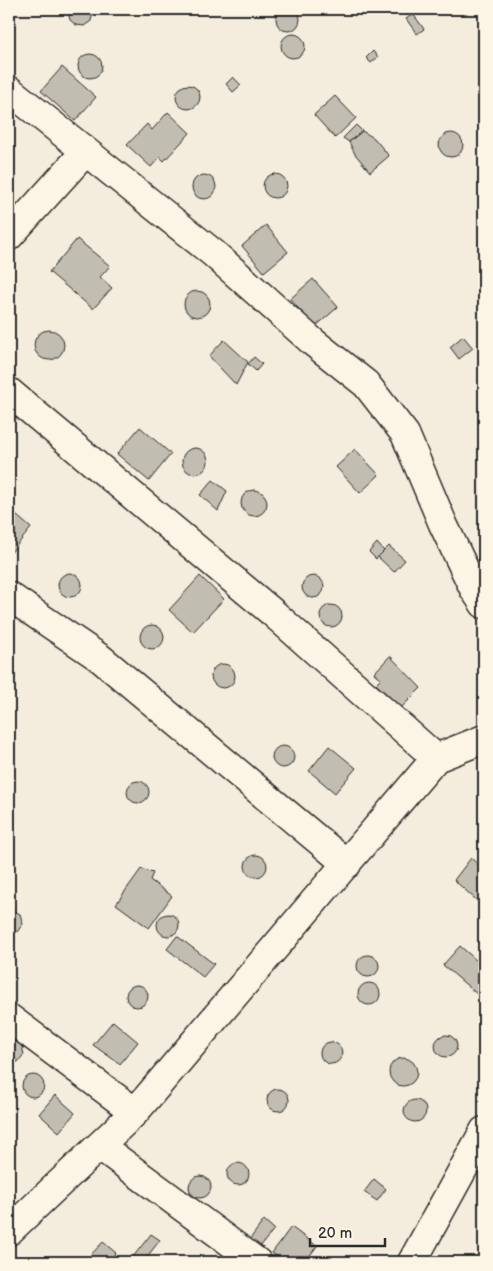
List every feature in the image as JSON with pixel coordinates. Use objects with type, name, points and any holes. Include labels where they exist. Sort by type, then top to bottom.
[{"type":"street","points":[[9,90],[213,253],[313,342],[366,384],[405,434],[443,524],[474,589],[484,604]]},
{"type":"street","points":[[9,236],[85,152]]},
{"type":"street","points":[[9,392],[273,613],[436,758]]},
{"type":"street","points":[[9,596],[100,658],[346,864]]},
{"type":"street","points":[[9,1231],[135,1112],[436,758],[484,739]]},
{"type":"street","points":[[9,1018],[135,1112]]},
{"type":"street","points":[[412,1262],[484,1130]]},
{"type":"street","points":[[100,1146],[257,1262]]},
{"type":"building","points":[[288,7],[293,8],[299,14],[299,24],[293,30],[288,31],[283,30],[277,24],[276,19],[277,14],[283,8]]},
{"type":"building","points":[[70,9],[92,9],[91,21],[84,26],[76,25],[70,20],[68,12]]},
{"type":"building","points":[[413,14],[424,29],[417,34],[406,19]]},
{"type":"building","points":[[293,34],[302,37],[305,46],[302,55],[293,58],[284,55],[281,46],[284,37]]},
{"type":"building","points":[[373,51],[378,57],[371,63],[366,58]]},
{"type":"building","points":[[90,54],[99,57],[102,66],[99,75],[90,78],[81,75],[78,66],[81,57]]},
{"type":"building","points":[[62,67],[96,97],[75,121],[41,91]]},
{"type":"building","points":[[233,77],[241,85],[233,92],[226,84]]},
{"type":"building","points":[[188,85],[197,88],[200,97],[197,106],[188,109],[179,106],[176,97],[179,88]]},
{"type":"building","points":[[335,96],[356,118],[335,138],[314,115]]},
{"type":"building","points":[[168,112],[190,133],[164,161],[160,157],[151,167],[127,145],[147,124],[152,130]]},
{"type":"building","points":[[356,125],[362,131],[349,142],[343,138]]},
{"type":"building","points":[[362,131],[374,138],[389,156],[370,172],[355,154],[349,142]]},
{"type":"building","points":[[451,133],[460,136],[463,145],[460,154],[451,157],[442,154],[439,145],[442,136]]},
{"type":"building","points":[[275,174],[284,177],[287,186],[284,195],[275,198],[266,195],[263,186],[266,177]]},
{"type":"building","points":[[204,175],[213,178],[216,187],[213,196],[204,199],[195,196],[192,187],[195,178]]},
{"type":"building","points":[[266,225],[288,252],[264,272],[242,246]]},
{"type":"building","points":[[77,239],[110,266],[100,277],[112,288],[93,309],[49,272]]},
{"type":"building","points":[[313,279],[338,307],[315,327],[290,299]]},
{"type":"building","points":[[197,291],[206,295],[210,304],[206,313],[197,317],[188,313],[184,304],[188,295]]},
{"type":"building","points":[[49,330],[60,334],[64,345],[60,356],[49,360],[38,356],[34,345],[38,334]]},
{"type":"building","points":[[463,336],[473,348],[459,359],[450,347]]},
{"type":"building","points":[[224,340],[248,362],[236,385],[209,356]]},
{"type":"building","points":[[254,357],[262,364],[256,371],[248,364]]},
{"type":"building","points":[[140,427],[171,454],[149,481],[117,454]]},
{"type":"building","points":[[195,448],[204,452],[208,461],[204,470],[195,474],[186,470],[182,461],[186,452]]},
{"type":"building","points":[[355,449],[379,475],[360,493],[336,467]]},
{"type":"building","points":[[213,480],[227,491],[218,511],[200,495]]},
{"type":"building","points":[[254,490],[263,494],[267,503],[263,512],[254,516],[245,512],[241,503],[245,494]]},
{"type":"building","points":[[9,509],[31,528],[9,555]]},
{"type":"building","points":[[377,543],[384,551],[376,559],[369,552]]},
{"type":"building","points":[[389,546],[405,560],[394,572],[378,557]]},
{"type":"building","points":[[70,573],[79,576],[82,585],[79,594],[70,597],[61,594],[58,585],[61,576]]},
{"type":"building","points":[[200,576],[224,599],[193,632],[169,610]]},
{"type":"building","points":[[313,576],[321,579],[324,587],[321,595],[313,598],[305,595],[302,587],[305,579]]},
{"type":"building","points":[[331,605],[339,608],[342,616],[339,624],[331,627],[323,624],[320,616],[323,608]]},
{"type":"building","points":[[152,625],[161,628],[164,637],[161,646],[152,649],[143,646],[140,637],[143,628]]},
{"type":"building","points":[[390,656],[421,688],[401,708],[376,684],[381,679],[374,673]]},
{"type":"building","points":[[223,664],[232,667],[235,676],[232,685],[223,688],[214,685],[211,676],[214,667]]},
{"type":"building","points":[[283,746],[291,749],[294,757],[291,765],[283,768],[275,765],[272,757],[275,749]]},
{"type":"building","points":[[329,746],[356,768],[335,793],[309,771]]},
{"type":"building","points":[[138,781],[146,784],[149,792],[146,800],[138,803],[130,800],[127,792],[130,784]]},
{"type":"building","points":[[256,855],[264,858],[267,866],[264,874],[256,877],[248,874],[245,866],[248,858]]},
{"type":"building","points":[[471,858],[484,870],[484,907],[454,880]]},
{"type":"building","points":[[141,869],[153,873],[150,880],[172,896],[149,928],[116,904]]},
{"type":"building","points":[[14,911],[20,914],[23,924],[17,932],[10,933],[9,912]]},
{"type":"building","points":[[168,914],[176,917],[179,925],[176,933],[168,936],[160,933],[157,925],[160,917]]},
{"type":"building","points":[[177,936],[214,964],[203,977],[167,949]]},
{"type":"building","points":[[460,946],[484,967],[484,1000],[443,965]]},
{"type":"building","points":[[368,955],[376,958],[379,966],[376,974],[368,977],[360,974],[357,966],[360,958]]},
{"type":"building","points":[[369,983],[377,986],[380,994],[377,1002],[369,1005],[361,1002],[358,994],[361,986]]},
{"type":"building","points":[[137,985],[145,988],[148,996],[145,1004],[137,1007],[129,1004],[126,996],[129,988]]},
{"type":"building","points":[[113,1021],[138,1042],[120,1064],[93,1045]]},
{"type":"building","points":[[446,1035],[454,1038],[457,1046],[454,1054],[446,1057],[438,1054],[435,1046],[438,1038]]},
{"type":"building","points":[[15,1041],[21,1044],[24,1054],[18,1062],[11,1062],[9,1061],[9,1042]]},
{"type":"building","points":[[331,1042],[339,1045],[342,1053],[339,1061],[331,1064],[323,1061],[320,1053],[323,1045]]},
{"type":"building","points":[[403,1058],[413,1062],[417,1072],[413,1082],[403,1086],[393,1082],[389,1072],[393,1062]]},
{"type":"building","points":[[33,1075],[41,1078],[44,1086],[41,1094],[33,1097],[25,1094],[22,1086],[25,1078]]},
{"type":"building","points":[[278,1089],[286,1092],[289,1100],[286,1108],[278,1111],[270,1108],[267,1100],[270,1092]]},
{"type":"building","points":[[55,1095],[75,1113],[59,1132],[39,1114]]},
{"type":"building","points":[[415,1100],[423,1103],[426,1111],[423,1119],[415,1122],[407,1119],[404,1111],[407,1103]]},
{"type":"building","points":[[238,1163],[246,1166],[249,1174],[246,1182],[238,1185],[230,1182],[227,1174],[230,1166]]},
{"type":"building","points":[[200,1176],[208,1179],[211,1187],[208,1195],[200,1198],[192,1195],[189,1187],[192,1179]]},
{"type":"building","points":[[374,1179],[386,1189],[377,1201],[364,1192]]},
{"type":"building","points":[[264,1220],[274,1229],[260,1247],[250,1239]]},
{"type":"building","points":[[291,1227],[317,1246],[305,1262],[285,1262],[272,1253]]},
{"type":"building","points":[[151,1234],[160,1240],[143,1262],[129,1262]]},
{"type":"building","points":[[103,1242],[116,1253],[110,1259],[113,1262],[84,1262]]}]
